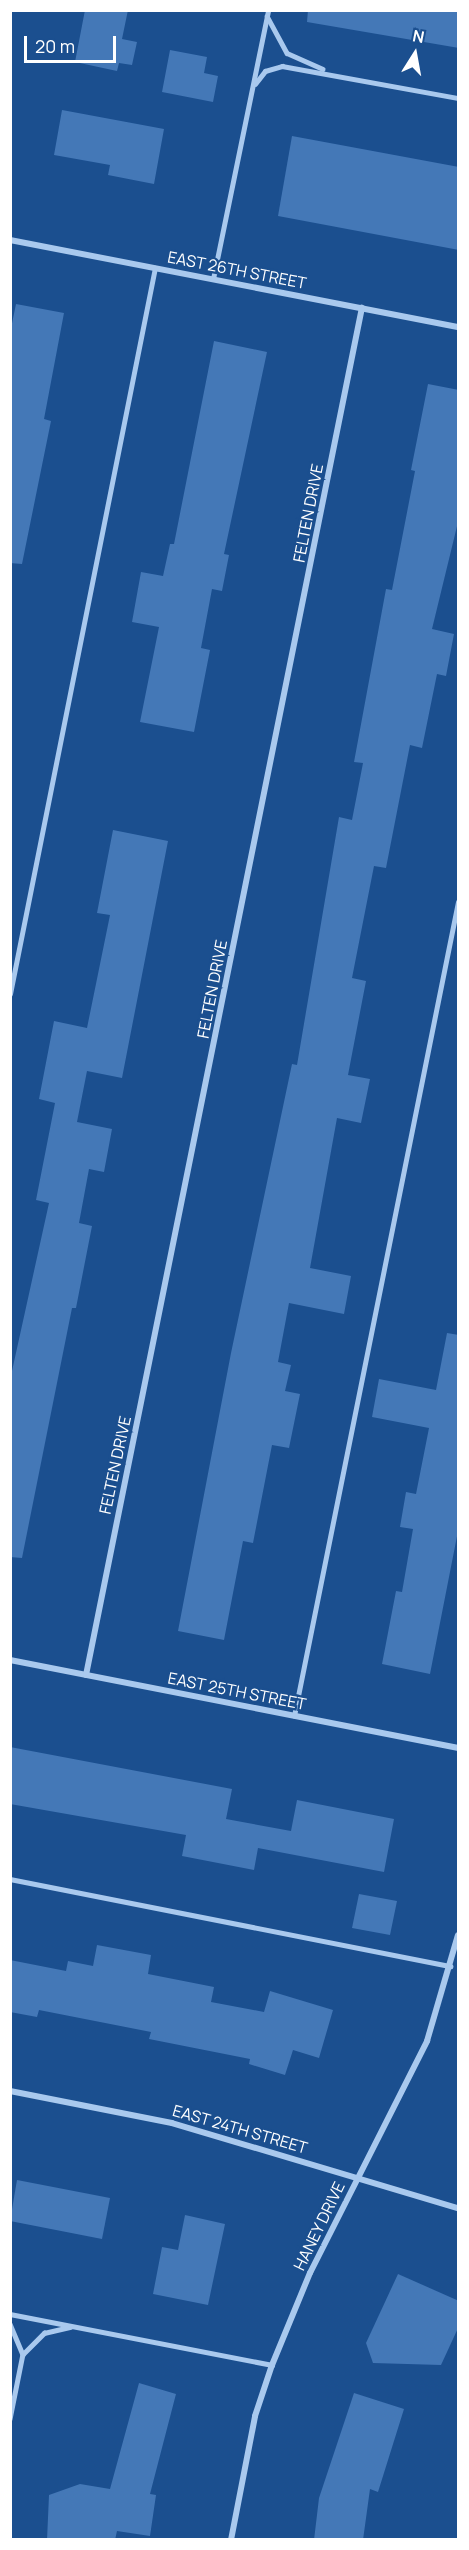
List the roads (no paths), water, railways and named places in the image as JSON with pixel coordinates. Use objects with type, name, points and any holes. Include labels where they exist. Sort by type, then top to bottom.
[{"type":"street","name":"EAST 26TH STREET","points":[[10,240],[459,327]]},
{"type":"street","name":"FELTEN DRIVE","points":[[86,1675],[362,308]]},
{"type":"street","name":"EAST 25TH STREET","points":[[10,1660],[459,1748]]},
{"type":"street","name":"HANEY DRIVE","points":[[231,2540],[255,2416],[272,2365],[310,2273],[427,2041],[459,1935]]},
{"type":"street","name":"EAST 24TH STREET","points":[[10,2091],[172,2123],[459,2208]]},
{"type":"lane","points":[[267,13],[288,53],[337,74]]},
{"type":"lane","points":[[213,279],[267,13]]},
{"type":"lane","points":[[253,87],[265,71],[282,66],[337,74],[459,98]]},
{"type":"lane","points":[[10,994],[155,268]]},
{"type":"lane","points":[[294,1716],[459,902]]},
{"type":"lane","points":[[10,1878],[451,1966]]},
{"type":"lane","points":[[10,2314],[272,2365]]},
{"type":"lane","points":[[10,2324],[23,2354]]},
{"type":"lane","points":[[10,2420],[23,2354],[44,2333],[79,2326]]}]
